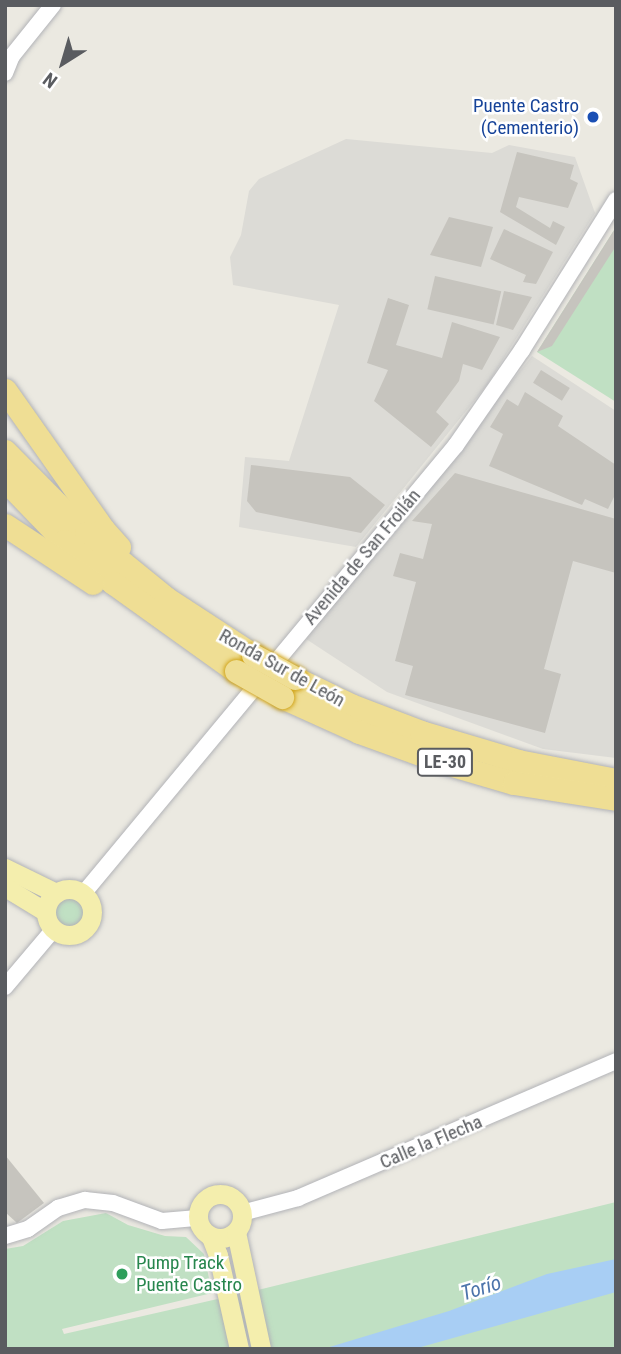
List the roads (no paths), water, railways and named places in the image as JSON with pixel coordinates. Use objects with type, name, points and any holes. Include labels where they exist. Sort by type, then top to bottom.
[{"type":"highway","points":[[5,390],[103,529],[166,598]]},
{"type":"highway","name":"Ronda Sur de León","points":[[5,450],[86,533],[244,663]]},
{"type":"highway","name":"Ronda Sur de León","points":[[5,480],[64,541],[113,583],[206,651],[244,663],[359,732],[445,763],[514,783],[616,799]]},
{"type":"highway","points":[[5,525],[153,625],[206,651]]},
{"type":"highway","name":"Ronda Sur de León","points":[[288,687],[353,706],[421,732],[519,761],[616,780]]},
{"type":"main road","points":[[5,868],[56,893]]},
{"type":"main road","points":[[5,887],[50,921],[69,935],[84,929],[92,914],[83,894],[65,890],[56,893],[49,901],[50,921]]},
{"type":"main road","points":[[236,1232],[224,1239],[211,1237],[201,1229],[198,1218],[201,1205],[215,1195],[233,1198],[242,1213],[236,1232],[246,1289],[261,1349]]},
{"type":"main road","points":[[211,1237],[218,1255],[239,1349]]},
{"type":"street","points":[[5,73],[12,56],[53,5]]},
{"type":"street","name":"Avenida de San Froilán","points":[[83,894],[456,445],[522,350],[616,201]]},
{"type":"street","points":[[5,987],[50,921]]},
{"type":"street","name":"Calle la Flecha","points":[[242,1213],[298,1198],[616,1061]]},
{"type":"street","points":[[5,1236],[28,1229],[58,1208],[85,1200],[113,1203],[162,1221],[198,1218]]},
{"type":"water","points":[[616,1259],[616,1292],[414,1349],[323,1349],[449,1311],[547,1274]]},
{"type":"place","name":"Puente Castro (Cementerio)","points":[[593,117]]},
{"type":"place","name":"Pump Track Puente Castro","points":[[122,1274]]},
{"type":"water label","name":"Torío","points":[[481,1288]]}]
